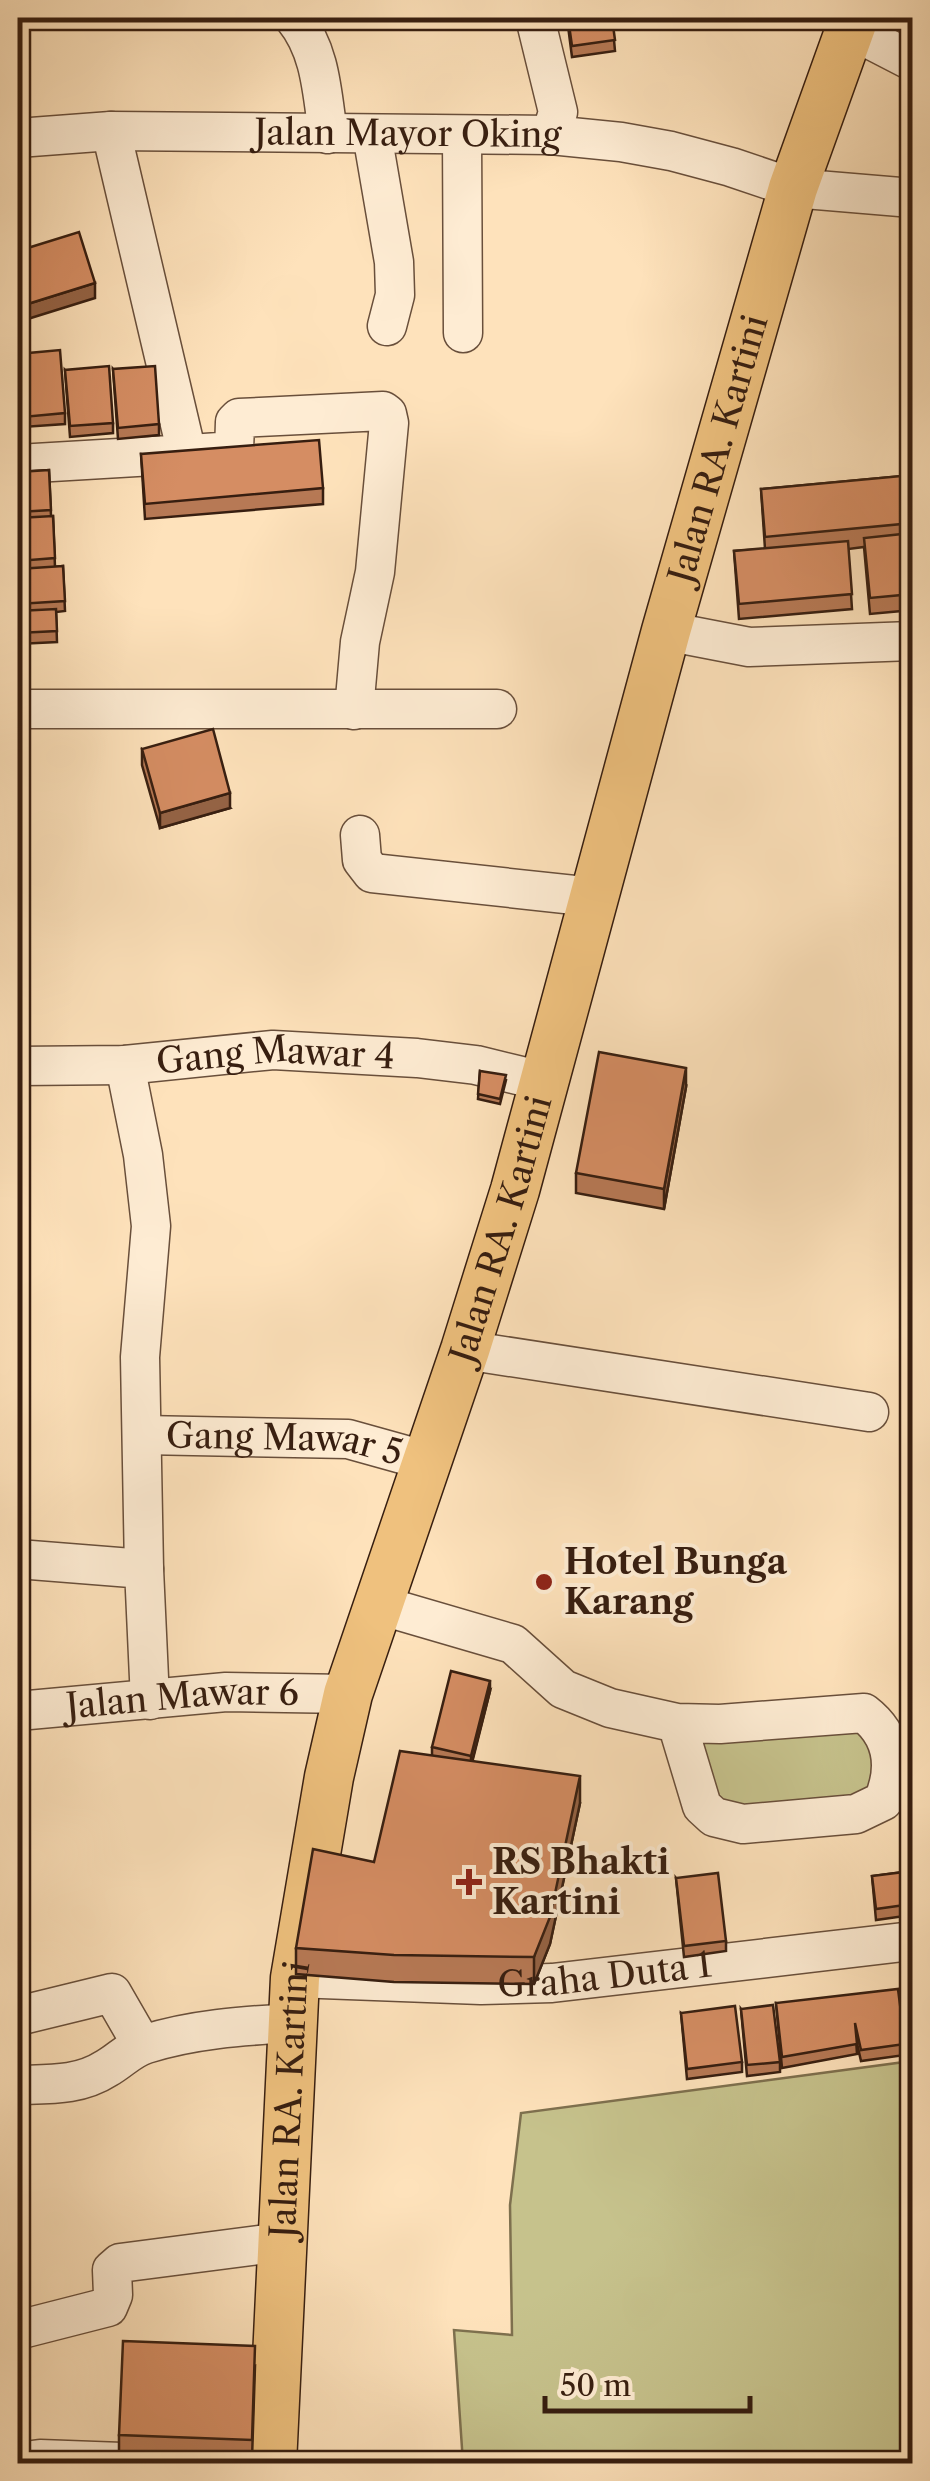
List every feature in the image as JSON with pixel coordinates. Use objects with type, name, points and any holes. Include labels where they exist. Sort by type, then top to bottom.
[{"type":"main road","name":"Jalan RA. Kartini","points":[[272,2464],[293,2000],[330,1777],[348,1694],[465,1350],[514,1190],[536,1079],[592,898],[793,188],[852,23]]},
{"type":"street","points":[[294,18],[310,42],[317,62],[328,134]]},
{"type":"street","points":[[535,18],[558,112],[551,134]]},
{"type":"street","points":[[852,23],[912,61]]},
{"type":"street","points":[[112,131],[186,454]]},
{"type":"street","name":"Jalan Mayor Oking","points":[[18,138],[112,131],[551,134],[671,151],[731,166],[793,188],[912,198]]},
{"type":"street","points":[[372,134],[394,262],[395,295],[387,326]]},
{"type":"street","points":[[462,135],[463,332]]},
{"type":"street","points":[[18,464],[234,451],[235,422],[239,418],[383,411],[387,414],[375,572],[360,642],[354,710]]},
{"type":"street","points":[[666,631],[748,646],[912,640]]},
{"type":"street","points":[[18,709],[497,709]]},
{"type":"street","points":[[360,834],[362,860],[372,873],[592,898]]},
{"type":"street","name":"Gang Mawar 4","points":[[18,1066],[125,1065],[273,1050],[417,1058],[536,1079]]},
{"type":"street","points":[[125,1065],[143,1154],[151,1226],[140,1357],[150,1700]]},
{"type":"street","points":[[465,1350],[870,1412]]},
{"type":"street","name":"Gang Mawar 5","points":[[143,1435],[348,1439],[427,1461]]},
{"type":"street","points":[[18,1559],[144,1569]]},
{"type":"street","points":[[376,1604],[513,1644],[563,1689],[610,1708],[678,1723],[720,1724],[864,1713],[882,1726],[892,1780],[883,1801],[856,1814],[743,1824],[714,1817],[702,1806],[678,1723]]},
{"type":"street","name":"Jalan Mawar 6","points":[[18,1711],[226,1692],[348,1694]]},
{"type":"street","name":"Graha Duta 1","points":[[142,2044],[230,2027],[293,2000],[552,1983],[912,1941]]},
{"type":"street","points":[[18,2016],[113,1993],[142,2044],[88,2080],[18,2085]]},
{"type":"street","points":[[18,2330],[108,2307],[114,2295],[112,2270],[120,2262],[282,2242]]},
{"type":"street","points":[[18,2462],[40,2459],[177,2464]]},
{"type":"shaded area","points":[[864,1713],[883,1801],[714,1817],[677,1723]]},
{"type":"shaded area","points":[[912,2061],[912,2463],[463,2463],[454,2330],[512,2335],[510,2205],[521,2113]]},
{"type":"building","points":[[568,18],[612,18],[615,40],[572,46]]},
{"type":"building","points":[[79,232],[95,283],[18,307],[18,251]]},
{"type":"building","points":[[60,350],[65,413],[23,417],[18,354]]},
{"type":"building","points":[[109,366],[113,423],[70,426],[65,370]]},
{"type":"building","points":[[155,366],[159,424],[118,428],[113,369]]},
{"type":"building","points":[[319,440],[323,488],[145,504],[141,454]]},
{"type":"building","points":[[49,470],[51,510],[18,512],[18,472]]},
{"type":"building","points":[[912,475],[912,523],[765,537],[761,489]]},
{"type":"building","points":[[53,516],[55,558],[18,561],[18,518]]},
{"type":"building","points":[[912,533],[912,594],[870,598],[864,538]]},
{"type":"building","points":[[848,541],[852,594],[739,604],[734,551]]},
{"type":"building","points":[[63,566],[65,601],[18,604],[18,569]]},
{"type":"building","points":[[56,609],[57,631],[18,633],[18,611]]},
{"type":"building","points":[[213,729],[230,793],[160,813],[142,749]]},
{"type":"building","points":[[599,1052],[686,1068],[664,1189],[576,1173]]},
{"type":"building","points":[[480,1071],[506,1075],[500,1099],[478,1094]]},
{"type":"building","points":[[451,1671],[490,1681],[471,1756],[432,1747]]},
{"type":"building","name":"RS Bhakti Kartini","points":[[400,1751],[580,1776],[550,1917],[534,1957],[394,1955],[296,1948],[313,1849],[374,1862]]},
{"type":"building","points":[[912,1871],[912,1904],[876,1909],[872,1876]]},
{"type":"building","points":[[718,1873],[726,1941],[684,1946],[676,1878]]},
{"type":"building","points":[[898,1989],[905,2044],[861,2050],[855,2023],[857,2044],[782,2057],[776,2003]]},
{"type":"building","points":[[912,1989],[912,2044],[909,2045],[902,1991]]},
{"type":"building","points":[[773,2005],[780,2062],[747,2065],[741,2009]]},
{"type":"building","points":[[735,2006],[742,2062],[687,2069],[681,2013]]},
{"type":"building","points":[[123,2341],[255,2346],[252,2440],[119,2435]]},
{"type":"place","name":"Hotel Bunga Karang","points":[[544,1582]]},
{"type":"place","name":"RS Bhakti Kartini","points":[[469,1882]]}]
